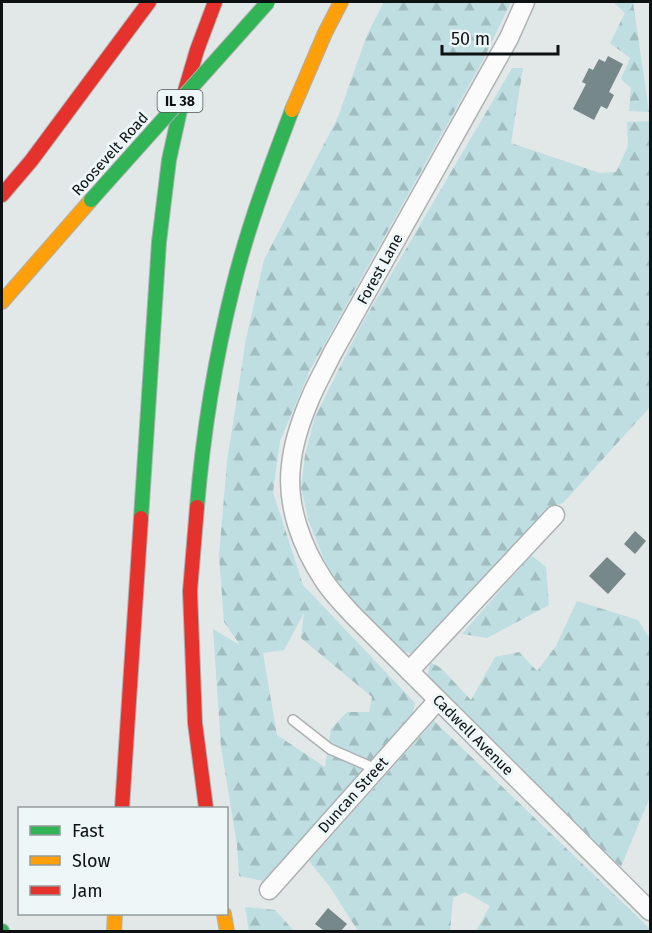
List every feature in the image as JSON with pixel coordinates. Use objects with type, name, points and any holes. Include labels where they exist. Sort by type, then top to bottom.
[{"type":"highway","points":[[2,195],[31,161],[149,2]]},
{"type":"highway","points":[[122,807],[159,242],[167,171],[189,74],[216,2]]},
{"type":"highway","name":"Roosevelt Road","points":[[2,302],[268,2]]},
{"type":"highway","points":[[206,807],[195,723],[190,591],[200,469],[217,360],[233,286],[260,195],[292,106],[341,2]]},
{"type":"highway","points":[[114,932],[116,915]]},
{"type":"highway","points":[[224,915],[227,932]]},
{"type":"street","name":"Forest Lane","points":[[307,550],[291,501],[291,467],[298,434],[310,398],[332,354],[509,38],[525,2]]},
{"type":"street","points":[[409,671],[555,515]]},
{"type":"street","name":"Cadwell Avenue","points":[[307,550],[324,581],[353,615],[651,911]]},
{"type":"street","name":"Duncan Street","points":[[269,890],[438,700]]},
{"type":"lane","points":[[293,720],[330,749],[376,769]]},
{"type":"green space","points":[[384,2],[511,2],[482,62],[310,370],[280,441],[273,492],[303,585],[415,703],[412,717],[263,881],[239,876],[237,845],[221,747],[213,629],[240,645],[224,622],[219,556],[227,462],[246,339],[264,260],[338,117],[367,35]],"holes":[[[304,613],[301,638],[372,697],[369,712],[347,712],[331,729],[325,767],[277,735],[263,653],[284,650]]]},
{"type":"green space","points":[[613,2],[633,2],[649,112],[629,111],[631,88],[621,79],[630,58],[610,43],[625,13]]},
{"type":"green space","points":[[512,68],[523,68],[511,143],[600,173],[616,172],[628,146],[627,122],[649,121],[650,407],[563,503],[549,507],[413,654],[400,650],[352,605],[325,562],[309,522],[301,488],[305,455],[315,417],[359,329]]},
{"type":"green space","points":[[531,555],[546,567],[549,605],[487,638],[462,634]]},
{"type":"green space","points":[[577,601],[638,620],[650,639],[650,794],[621,867],[427,679],[430,662],[441,668],[471,700],[495,657],[519,652],[537,671],[556,646]]},
{"type":"green space","points":[[434,721],[650,931],[476,931],[490,906],[465,892],[453,898],[450,931],[358,931],[330,887],[309,861]]},
{"type":"green space","points":[[245,907],[275,910],[294,931],[249,931]]},
{"type":"building","points":[[608,56],[623,64],[609,92],[614,95],[607,109],[601,106],[594,120],[573,109],[586,84],[582,82],[589,68],[593,70],[599,59],[605,62]]},
{"type":"building","points":[[635,531],[646,541],[635,554],[624,544]]},
{"type":"building","points":[[607,557],[626,574],[608,594],[589,576]]},
{"type":"building","points":[[328,908],[347,924],[340,932],[321,932],[323,930],[315,924]]},
{"type":"traffic: fast","points":[[91,200],[268,2]]},
{"type":"traffic: fast","points":[[141,518],[159,242],[169,160],[182,101]]},
{"type":"traffic: fast","points":[[197,507],[210,397],[233,287],[252,219],[292,110]]},
{"type":"traffic: slow","points":[[292,110],[341,2]]},
{"type":"traffic: slow","points":[[2,302],[91,200]]},
{"type":"traffic: slow","points":[[114,932],[115,915]]},
{"type":"traffic: slow","points":[[224,915],[227,932]]},
{"type":"traffic: jam","points":[[2,195],[31,161],[149,2]]},
{"type":"traffic: jam","points":[[182,101],[197,50],[215,2]]},
{"type":"traffic: jam","points":[[197,507],[190,591],[195,723],[206,807]]},
{"type":"traffic: jam","points":[[122,807],[141,518]]}]
